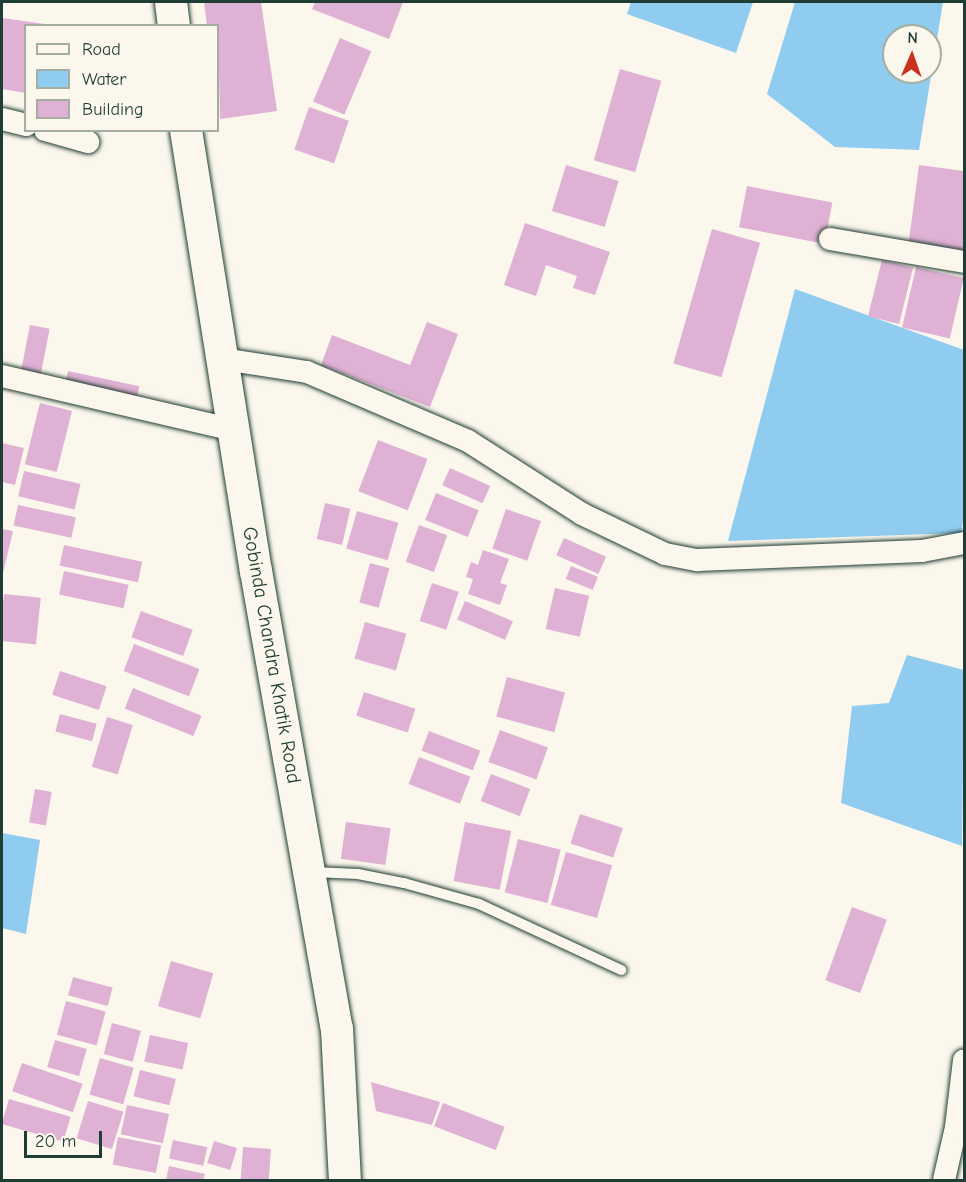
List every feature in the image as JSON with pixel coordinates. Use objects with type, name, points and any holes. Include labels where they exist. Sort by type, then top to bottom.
[{"type":"main road","points":[[171,2],[174,24]]},
{"type":"main road","name":"Gobinda Chandra Khatik Road","points":[[186,132],[234,430],[337,1029],[345,1180]]},
{"type":"street","points":[[2,119],[24,124]]},
{"type":"street","points":[[52,132],[88,142]]},
{"type":"street","points":[[830,238],[964,262]]},
{"type":"street","points":[[223,359],[307,372],[468,441],[582,514],[665,554],[697,560],[922,551],[964,543]]},
{"type":"street","points":[[2,376],[234,430]]},
{"type":"street","points":[[944,1180],[956,1127],[964,1060]]},
{"type":"lane","points":[[310,872],[358,874],[479,904],[621,970]]},
{"type":"water","points":[[631,2],[753,2],[736,53],[627,14]]},
{"type":"water","points":[[795,2],[943,2],[939,24],[882,24],[882,84],[930,84],[919,150],[835,147],[767,94]]},
{"type":"water","points":[[795,289],[964,350],[964,515],[961,533],[728,541]]},
{"type":"water","points":[[907,655],[964,670],[962,846],[841,803],[852,706],[889,703]]},
{"type":"water","points":[[2,833],[40,840],[26,934],[2,928]]},
{"type":"building","points":[[204,2],[261,2],[277,111],[220,119],[219,24],[207,24]]},
{"type":"building","points":[[315,2],[403,2],[389,39],[312,9]]},
{"type":"building","points":[[2,18],[45,24],[24,24],[24,93],[2,89]]},
{"type":"building","points":[[340,38],[371,51],[344,115],[313,102]]},
{"type":"building","points":[[620,69],[661,81],[635,172],[594,160]]},
{"type":"building","points":[[309,107],[349,121],[334,163],[294,150]]},
{"type":"building","points":[[566,165],[619,181],[605,227],[552,211]]},
{"type":"building","points":[[919,165],[964,171],[964,256],[908,248]]},
{"type":"building","points":[[747,186],[832,203],[824,244],[739,227]]},
{"type":"building","points":[[525,223],[610,252],[595,295],[573,288],[577,276],[546,265],[536,296],[504,285]]},
{"type":"building","points":[[712,229],[760,243],[721,377],[673,364]]},
{"type":"building","points":[[882,260],[913,268],[899,324],[868,316]]},
{"type":"building","points":[[916,267],[964,278],[950,338],[902,327]]},
{"type":"building","points":[[427,322],[458,334],[430,407],[321,365],[332,335],[410,365]]},
{"type":"building","points":[[30,325],[50,329],[40,381],[20,377]]},
{"type":"building","points":[[68,371],[139,386],[136,403],[64,388]]},
{"type":"building","points":[[40,403],[72,411],[57,472],[25,464]]},
{"type":"building","points":[[378,440],[427,459],[408,510],[358,491]]},
{"type":"building","points":[[2,443],[24,448],[15,485],[2,482]]},
{"type":"building","points":[[450,468],[490,486],[482,503],[442,485]]},
{"type":"building","points":[[24,471],[81,484],[75,509],[18,496]]},
{"type":"building","points":[[436,493],[479,510],[468,537],[425,520]]},
{"type":"building","points":[[325,503],[350,509],[342,545],[317,539]]},
{"type":"building","points":[[18,505],[76,517],[71,538],[14,526]]},
{"type":"building","points":[[506,509],[541,521],[527,561],[492,549]]},
{"type":"building","points":[[357,511],[398,523],[388,560],[346,548]]},
{"type":"building","points":[[419,525],[447,535],[434,572],[406,562]]},
{"type":"building","points":[[2,529],[13,531],[2,577]]},
{"type":"building","points":[[564,538],[606,557],[598,574],[556,555]]},
{"type":"building","points":[[64,545],[142,562],[138,582],[60,566]]},
{"type":"building","points":[[483,550],[509,559],[500,583],[507,585],[500,605],[468,594],[473,579],[466,577],[471,562],[478,565]]},
{"type":"building","points":[[370,563],[389,568],[379,608],[359,603]]},
{"type":"building","points":[[571,566],[598,577],[593,590],[566,579]]},
{"type":"building","points":[[64,571],[129,585],[124,608],[59,594]]},
{"type":"building","points":[[432,583],[459,592],[446,630],[420,621]]},
{"type":"building","points":[[555,588],[589,596],[580,637],[546,629]]},
{"type":"building","points":[[4,594],[41,598],[36,645],[2,641]]},
{"type":"building","points":[[465,601],[513,621],[505,640],[457,619]]},
{"type":"building","points":[[141,611],[193,630],[183,656],[131,637]]},
{"type":"building","points":[[365,622],[406,634],[396,670],[355,659]]},
{"type":"building","points":[[134,644],[199,669],[189,696],[124,671]]},
{"type":"building","points":[[60,671],[107,686],[99,710],[52,695]]},
{"type":"building","points":[[507,677],[565,693],[554,732],[496,717]]},
{"type":"building","points":[[133,688],[202,716],[193,736],[125,708]]},
{"type":"building","points":[[364,692],[415,709],[408,732],[356,716]]},
{"type":"building","points":[[60,714],[97,724],[92,741],[55,731]]},
{"type":"building","points":[[107,717],[133,725],[118,775],[92,767]]},
{"type":"building","points":[[500,730],[548,747],[536,779],[488,762]]},
{"type":"building","points":[[429,731],[480,751],[473,770],[421,751]]},
{"type":"building","points":[[419,757],[470,777],[460,804],[409,784]]},
{"type":"building","points":[[491,774],[530,789],[520,816],[481,801]]},
{"type":"building","points":[[35,789],[52,792],[46,825],[29,822]]},
{"type":"building","points":[[580,814],[623,828],[613,857],[570,843]]},
{"type":"building","points":[[346,822],[391,828],[385,865],[341,859]]},
{"type":"building","points":[[465,822],[511,831],[500,890],[454,881]]},
{"type":"building","points":[[518,839],[561,850],[547,903],[505,892]]},
{"type":"building","points":[[566,852],[612,865],[597,918],[551,905]]},
{"type":"building","points":[[852,907],[887,920],[860,993],[825,980]]},
{"type":"building","points":[[171,961],[213,973],[200,1018],[158,1006]]},
{"type":"building","points":[[73,977],[113,988],[108,1006],[68,995]]},
{"type":"building","points":[[66,1001],[106,1012],[97,1045],[57,1035]]},
{"type":"building","points":[[112,1023],[141,1031],[133,1062],[104,1054]]},
{"type":"building","points":[[150,1035],[188,1043],[183,1070],[144,1061]]},
{"type":"building","points":[[55,1040],[87,1049],[79,1076],[47,1067]]},
{"type":"building","points":[[100,1058],[134,1068],[123,1104],[90,1095]]},
{"type":"building","points":[[22,1063],[83,1084],[73,1112],[12,1091]]},
{"type":"building","points":[[140,1070],[176,1079],[169,1105],[133,1096]]},
{"type":"building","points":[[371,1082],[440,1102],[432,1125],[376,1111]]},
{"type":"building","points":[[9,1099],[71,1117],[63,1142],[2,1124]]},
{"type":"building","points":[[88,1101],[123,1112],[112,1149],[77,1138]]},
{"type":"building","points":[[443,1103],[505,1127],[496,1150],[434,1126]]},
{"type":"building","points":[[127,1105],[169,1114],[163,1143],[121,1134]]},
{"type":"building","points":[[118,1137],[161,1145],[156,1173],[113,1164]]},
{"type":"building","points":[[173,1140],[207,1147],[203,1166],[169,1159]]},
{"type":"building","points":[[214,1141],[237,1148],[230,1170],[207,1163]]},
{"type":"building","points":[[243,1147],[271,1149],[269,1180],[241,1180]]},
{"type":"building","points":[[169,1166],[205,1174],[203,1180],[166,1180]]}]
